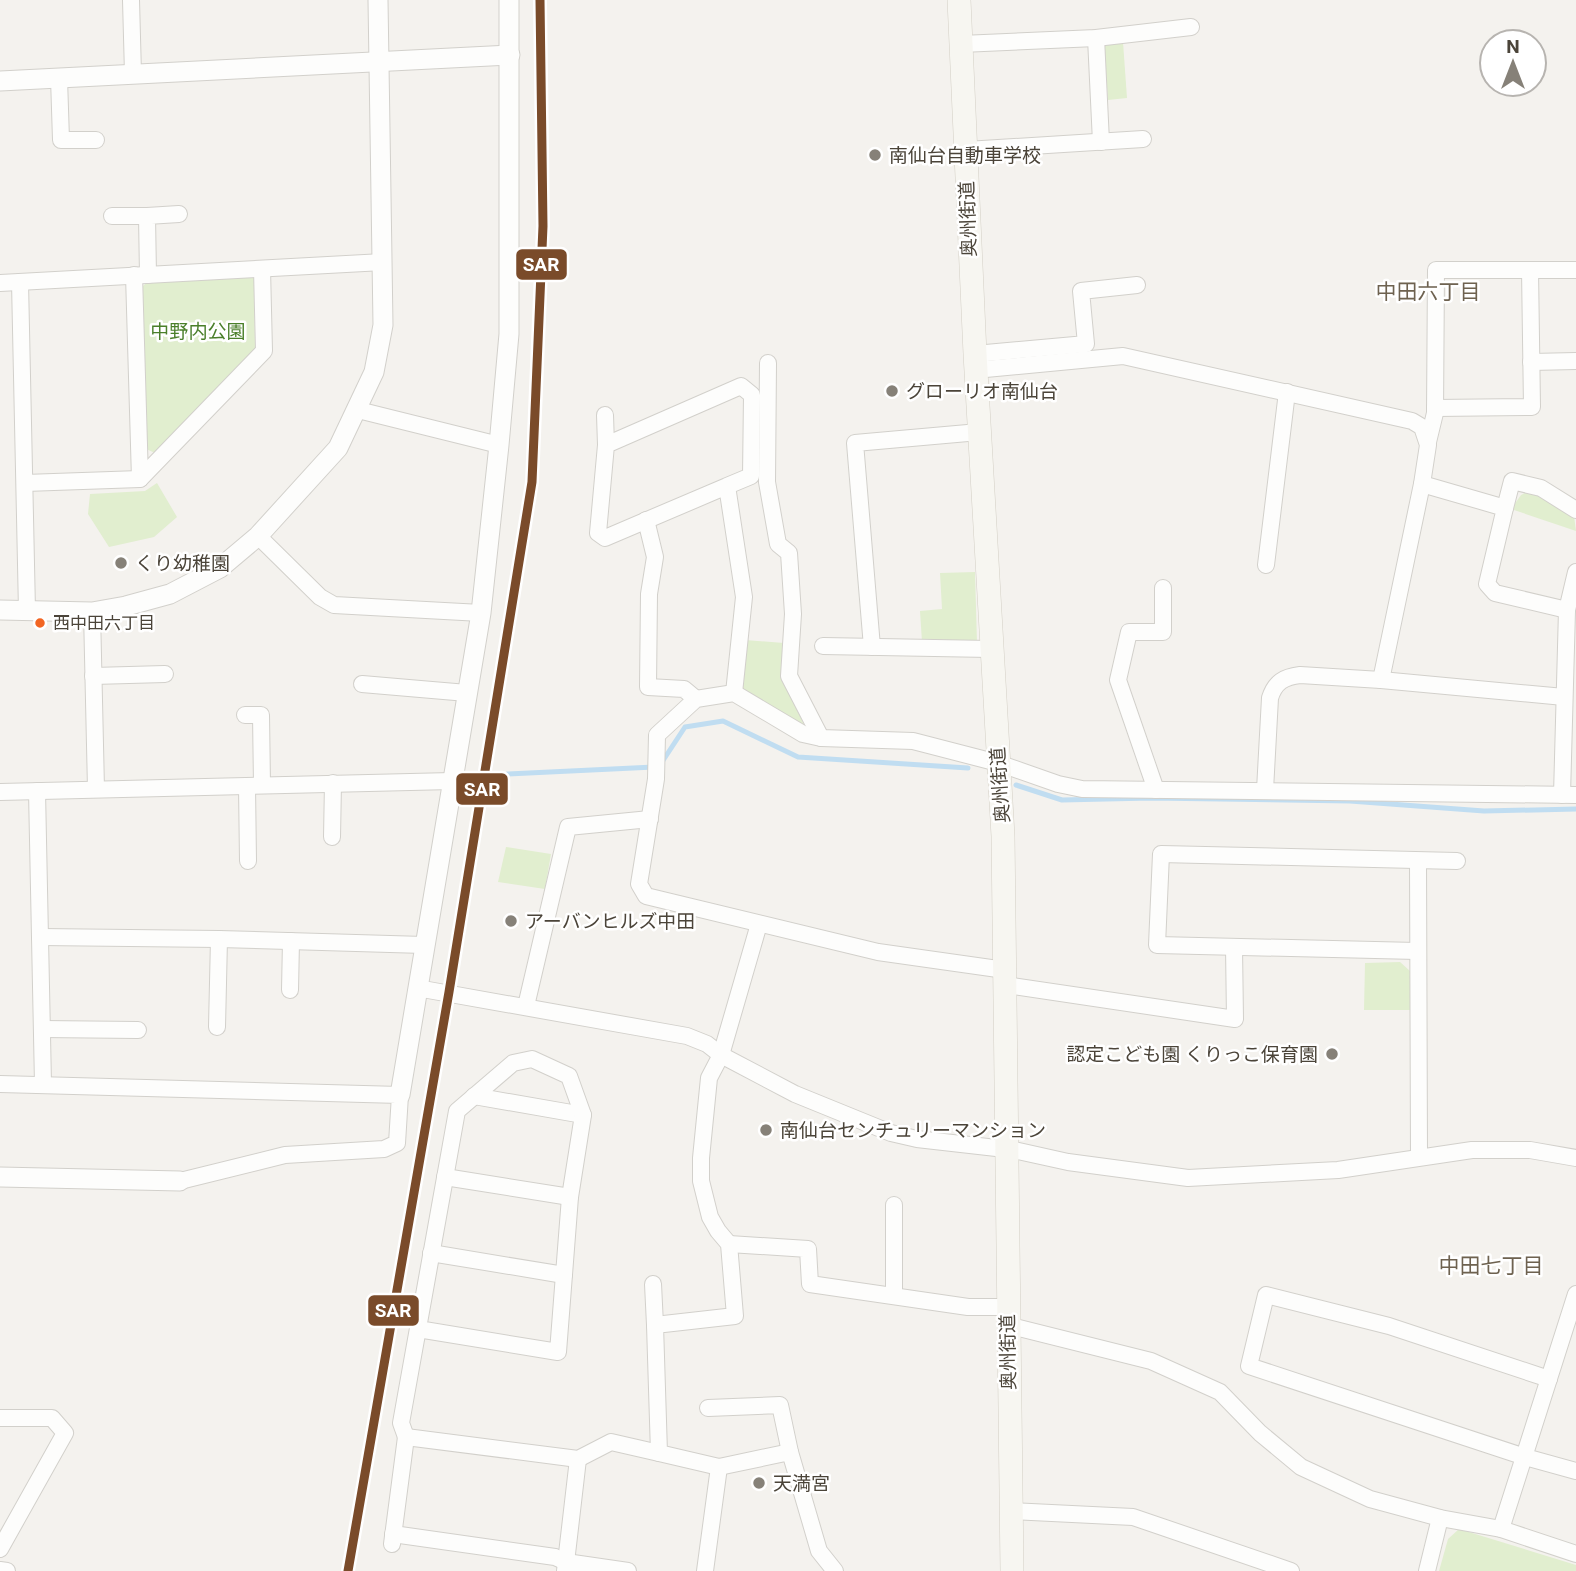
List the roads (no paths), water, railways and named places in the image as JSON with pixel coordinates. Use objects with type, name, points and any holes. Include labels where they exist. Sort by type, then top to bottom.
[{"type":"main road","name":"奥州街道","points":[[959,0],[990,649],[1003,836],[1012,1571]]},
{"type":"street","points":[[131,0],[133,74]]},
{"type":"street","points":[[0,610],[92,612],[126,607],[170,594],[220,568],[258,536],[338,449],[374,372],[383,325],[378,0]]},
{"type":"street","points":[[0,1177],[180,1181],[285,1155],[384,1149],[397,1143],[400,1096],[417,988],[481,613],[499,445],[509,334],[509,0]]},
{"type":"street","points":[[961,44],[1096,38],[1191,27]]},
{"type":"street","points":[[1096,38],[1101,142]]},
{"type":"street","points":[[0,81],[510,55]]},
{"type":"street","points":[[58,78],[61,141],[96,140]]},
{"type":"street","points":[[966,150],[1143,139]]},
{"type":"street","points":[[112,216],[179,214]]},
{"type":"street","points":[[140,479],[141,275],[147,216]]},
{"type":"street","points":[[0,283],[383,262]]},
{"type":"street","points":[[25,483],[140,479],[264,352],[262,269]]},
{"type":"street","points":[[1381,680],[1435,408],[1436,270],[1576,270]]},
{"type":"street","points":[[1435,408],[1532,407],[1530,270]]},
{"type":"street","points":[[20,282],[27,611]]},
{"type":"street","points":[[975,362],[1086,344],[1081,290],[1137,285]]},
{"type":"street","points":[[975,362],[1123,356],[1412,421],[1422,427],[1428,445]]},
{"type":"street","points":[[1531,362],[1576,361]]},
{"type":"street","points":[[768,363],[767,482],[778,544],[789,553],[793,614],[789,676],[821,738]]},
{"type":"street","points":[[605,415],[606,445],[598,533],[605,538],[751,476],[752,395],[741,386],[606,445]]},
{"type":"street","points":[[1266,565],[1287,392]]},
{"type":"street","points":[[358,411],[499,445]]},
{"type":"street","points":[[872,647],[855,443],[979,432]]},
{"type":"street","points":[[1567,610],[1495,593],[1487,584],[1512,481],[1541,488],[1576,510]]},
{"type":"street","points":[[1422,484],[1505,508]]},
{"type":"street","points":[[727,486],[744,597],[734,693]]},
{"type":"street","points":[[646,520],[655,556],[649,594],[648,687],[684,689],[696,699]]},
{"type":"street","points":[[258,536],[320,597],[334,604],[481,613]]},
{"type":"street","points":[[1234,947],[1235,1019],[878,952],[646,896],[639,884],[656,779],[657,735],[696,699],[734,693],[803,734],[821,738],[914,741],[1082,789],[1569,795],[1564,697],[1567,610],[1576,572]]},
{"type":"street","points":[[1156,790],[1118,680],[1129,632],[1163,632],[1163,588]]},
{"type":"street","points":[[92,612],[96,789]]},
{"type":"street","points":[[823,646],[990,649]]},
{"type":"street","points":[[93,676],[165,674]]},
{"type":"street","points":[[1265,790],[1270,698],[1279,681],[1288,676],[1381,680],[1564,697]]},
{"type":"street","points":[[362,684],[467,693]]},
{"type":"street","points":[[245,715],[261,715],[248,862]]},
{"type":"street","points":[[0,792],[452,781]]},
{"type":"street","points":[[332,783],[332,837]]},
{"type":"street","points":[[37,791],[43,1084]]},
{"type":"street","points":[[526,1006],[568,827],[650,819]]},
{"type":"street","points":[[1417,951],[1157,945],[1161,854],[1457,861]]},
{"type":"street","points":[[1418,861],[1419,1156]]},
{"type":"street","points":[[655,1325],[736,1316],[729,1244],[710,1217],[701,1181],[701,1158],[709,1078],[721,1055],[758,924]]},
{"type":"street","points":[[40,937],[424,945]]},
{"type":"street","points":[[217,1027],[219,939]]},
{"type":"street","points":[[290,990],[291,941]]},
{"type":"street","points":[[417,988],[687,1036],[707,1044],[721,1055],[795,1094],[891,1133],[917,1139],[1006,1149],[1068,1162],[1188,1178],[1338,1170],[1419,1156],[1501,1149],[1530,1150],[1576,1158]]},
{"type":"street","points":[[42,1028],[138,1030]]},
{"type":"street","points":[[418,1329],[558,1352],[570,1197],[583,1115],[569,1076],[531,1059],[513,1063],[457,1111],[401,1423],[406,1437],[393,1539],[555,1557],[565,1567],[628,1571]]},
{"type":"street","points":[[0,1084],[400,1096]]},
{"type":"street","points":[[474,1096],[583,1115]]},
{"type":"street","points":[[445,1177],[570,1197]]},
{"type":"street","points":[[894,1205],[894,1295]]},
{"type":"street","points":[[729,1244],[808,1249],[810,1284],[968,1307],[1007,1316],[1151,1361],[1220,1392],[1260,1433],[1301,1467],[1370,1499],[1440,1518],[1501,1529],[1576,1554]]},
{"type":"street","points":[[432,1253],[564,1275]]},
{"type":"street","points":[[653,1284],[659,1453]]},
{"type":"street","points":[[1501,1529],[1576,1294]]},
{"type":"street","points":[[1549,1379],[1389,1326],[1266,1296],[1249,1366],[1525,1457],[1576,1471]]},
{"type":"street","points":[[708,1408],[780,1405],[790,1452],[818,1551],[835,1571]]},
{"type":"street","points":[[0,1419],[52,1418],[65,1433],[0,1549]]},
{"type":"street","points":[[406,1437],[578,1459],[611,1441],[719,1467],[790,1452]]},
{"type":"street","points":[[565,1567],[578,1459]]},
{"type":"street","points":[[705,1571],[719,1467]]},
{"type":"street","points":[[1010,1511],[1133,1517],[1291,1571]]},
{"type":"street","points":[[1427,1571],[1440,1518]]},
{"type":"street","points":[[0,1570],[7,1571]]},
{"type":"waterway","points":[[662,762],[685,727],[723,721],[798,757],[968,768]]},
{"type":"waterway","points":[[507,774],[654,767]]},
{"type":"waterway","points":[[1016,785],[1062,800],[1151,798],[1350,801],[1484,811],[1576,809]]},
{"type":"place","name":"南仙台自動車学校","points":[[875,155]]},
{"type":"place","name":"グローリオ南仙台","points":[[892,391]]},
{"type":"place","name":"くり幼稚園","points":[[121,563]]},
{"type":"place","name":"西中田六丁目","points":[[40,623]]},
{"type":"place","name":"アーバンヒルズ中田","points":[[511,921]]},
{"type":"place","name":"認定こども園 くりっこ保育園","points":[[1332,1054]]},
{"type":"place","name":"南仙台センチュリーマンション","points":[[766,1130]]},
{"type":"place","name":"天満宮","points":[[759,1483]]},
{"type":"district","name":"中田六丁目","points":[[1428,292]]},
{"type":"district","name":"中田七丁目","points":[[1491,1266]]},
{"type":"park label","name":"中野内公園","points":[[198,331]]}]
